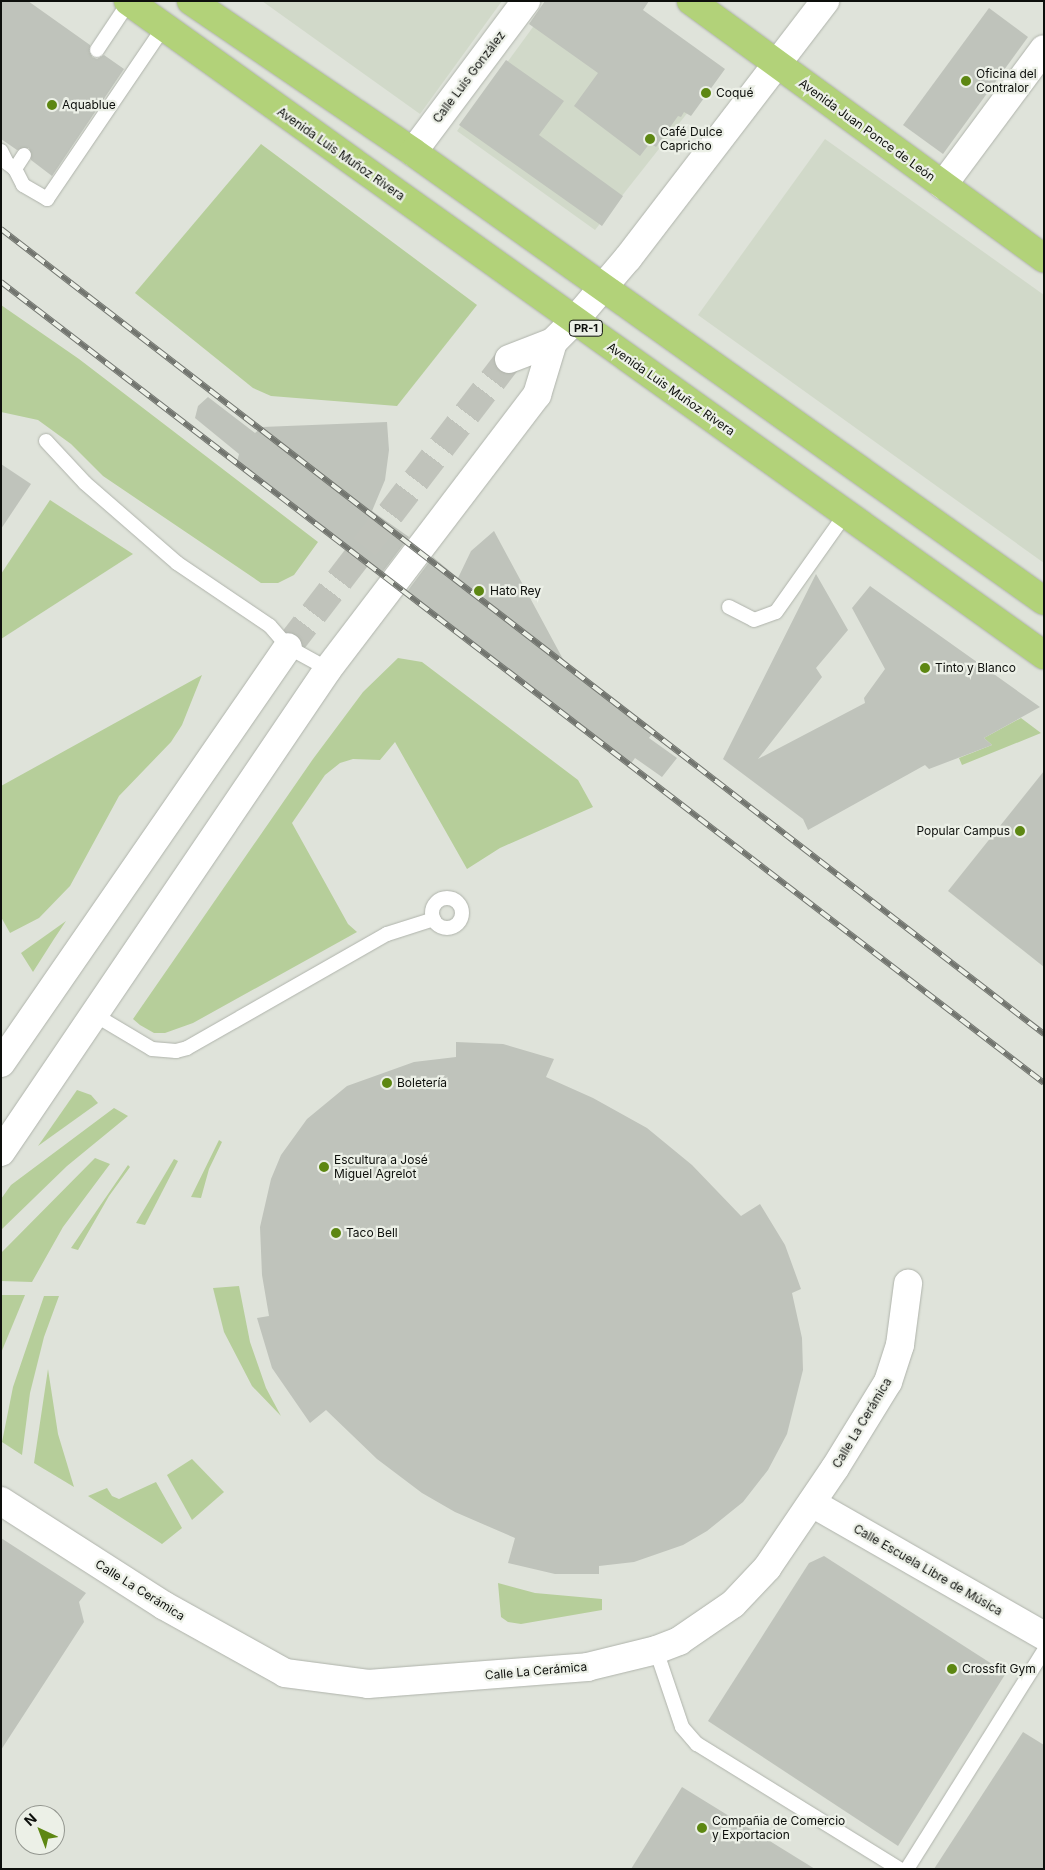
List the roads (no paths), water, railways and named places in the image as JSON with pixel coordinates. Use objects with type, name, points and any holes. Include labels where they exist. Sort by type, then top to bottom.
[{"type":"main road","points":[[192,1],[413,152],[1044,601]]},
{"type":"main road","name":"Avenida Juan Ponce de León","points":[[691,1],[1044,258]]},
{"type":"main road","name":"Avenida Luis Muñoz Rivera","points":[[128,2],[1044,655]]},
{"type":"street","name":"Calle Luis González","points":[[413,152],[526,1]]},
{"type":"street","points":[[509,359],[553,342],[604,288],[778,65],[825,1]]},
{"type":"street","points":[[943,185],[1044,49]]},
{"type":"street","points":[[1,1152],[328,668],[537,395],[553,342]]},
{"type":"street","points":[[1,1063],[288,647]]},
{"type":"street","name":"Calle La Cerámica","points":[[1,1501],[163,1605],[285,1673],[368,1684],[587,1667],[656,1650],[679,1641],[733,1604],[767,1568],[812,1504],[888,1382],[900,1345],[908,1284]]},
{"type":"street","name":"Calle Escuela Libre de Música","points":[[812,1504],[1044,1636]]},
{"type":"lane","points":[[97,50],[128,2]]},
{"type":"lane","points":[[24,155],[6,164],[23,185],[47,199],[163,28]]},
{"type":"lane","points":[[46,441],[85,483],[177,563],[270,626],[288,647],[328,668]]},
{"type":"lane","points":[[729,607],[754,620],[776,612],[846,513]]},
{"type":"lane","points":[[95,1015],[152,1049],[176,1051],[188,1048],[387,934],[434,919]]},
{"type":"lane","points":[[656,1650],[682,1727],[697,1744],[899,1869]]},
{"type":"lane","points":[[907,1869],[1044,1651]]},
{"type":"tunnel","points":[[288,647],[509,359]]},
{"type":"railway","points":[[1,229],[1044,1034]]},
{"type":"railway","points":[[1,282],[1044,1083]]},
{"type":"place","name":"Oficina del Contralor","points":[[966,81]]},
{"type":"place","name":"Coqué","points":[[706,93]]},
{"type":"place","name":"Aquablue","points":[[52,105]]},
{"type":"place","name":"Café Dulce Capricho","points":[[650,139]]},
{"type":"place","name":"Hato Rey","points":[[479,591]]},
{"type":"place","name":"Tinto y Blanco","points":[[925,668]]},
{"type":"place","name":"Popular Campus","points":[[1020,831]]},
{"type":"place","name":"Boletería","points":[[387,1083]]},
{"type":"place","name":"Escultura a José Miguel Agrelot","points":[[324,1167]]},
{"type":"place","name":"Taco Bell","points":[[336,1233]]},
{"type":"place","name":"Crossfit Gym","points":[[952,1669]]},
{"type":"place","name":"Compañia de Comercio y Exportacion","points":[[702,1828]]}]
